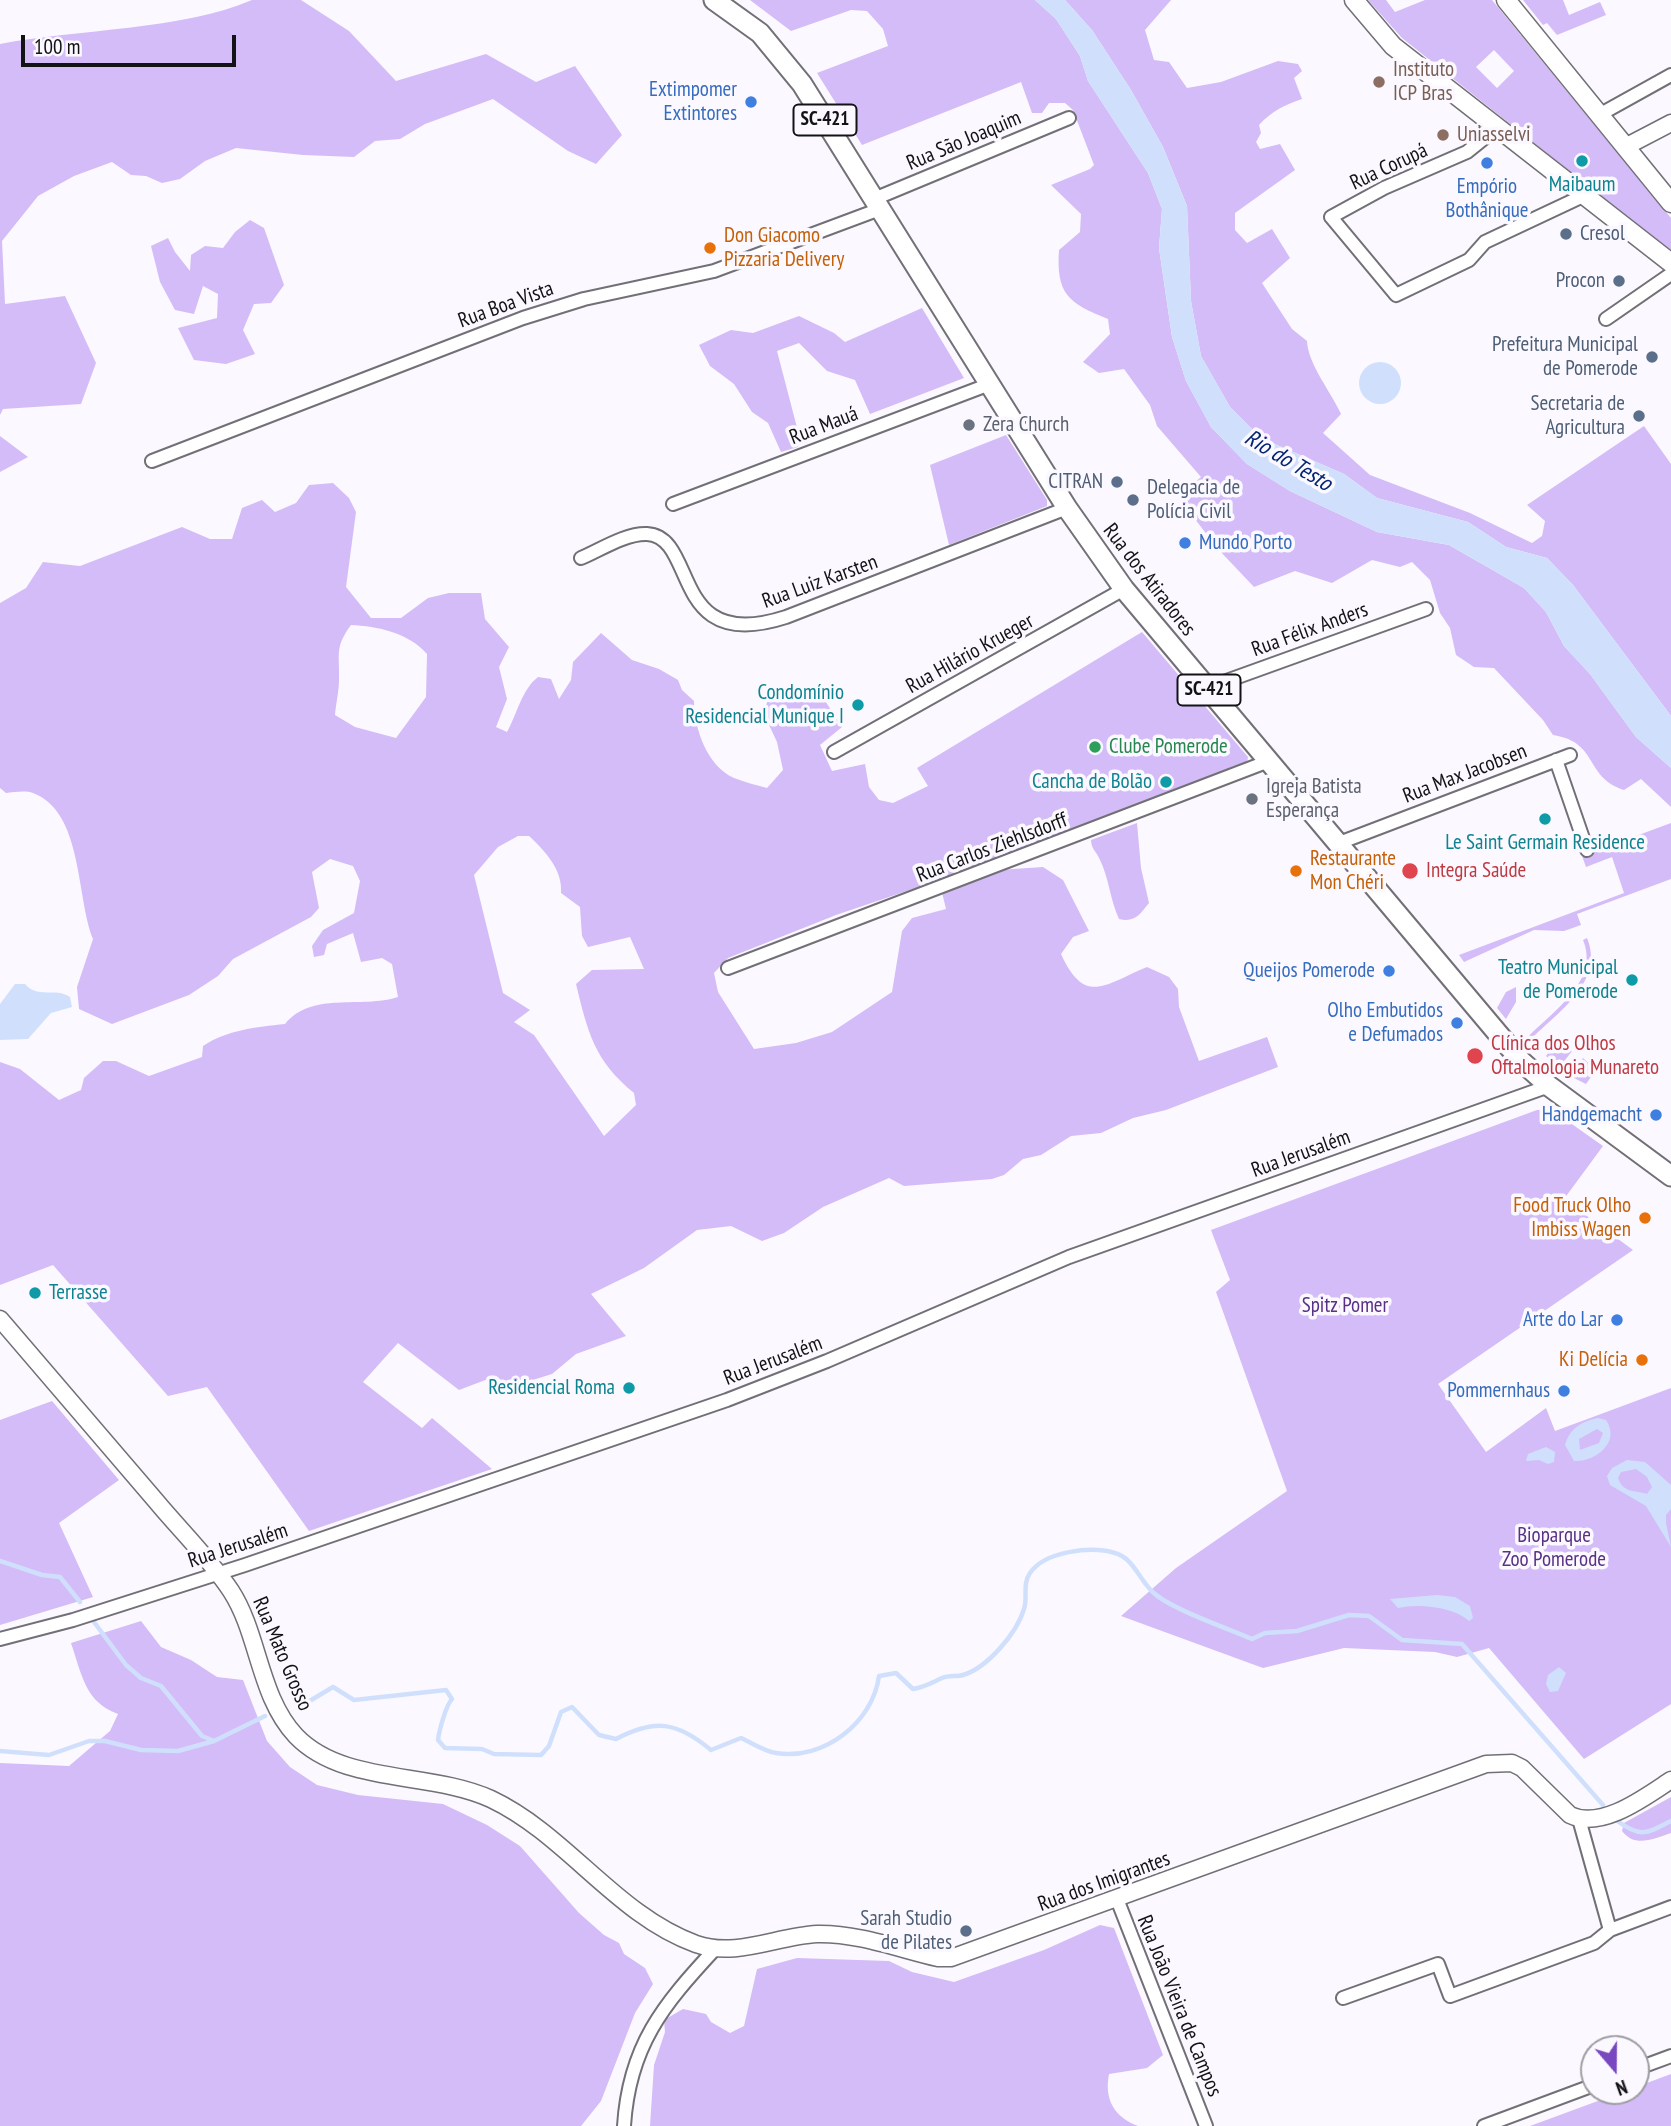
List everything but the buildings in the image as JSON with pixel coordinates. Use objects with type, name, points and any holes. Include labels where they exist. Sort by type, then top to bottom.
[{"type":"main road","name":"Rua dos Atiradores","points":[[714,0],[744,20],[780,54],[1068,508],[1125,589],[1506,1044],[1549,1086]]},
{"type":"main road","points":[[1506,0],[1671,203]]},
{"type":"main road","points":[[1357,1],[1393,46],[1671,263]]},
{"type":"main road","name":"SC-421","points":[[1549,1086],[1671,1176]]},
{"type":"street","points":[[1599,115],[1671,75]]},
{"type":"street","name":"Rua São Joaquim","points":[[877,204],[1069,118]]},
{"type":"street","points":[[1625,148],[1671,123]]},
{"type":"street","name":"Rua Corupá","points":[[1498,127],[1467,152],[1384,188],[1331,217],[1396,295],[1469,260],[1485,242],[1585,195]]},
{"type":"street","name":"Rua Boa Vista","points":[[152,461],[533,315],[584,299],[714,271],[877,204]]},
{"type":"street","points":[[1606,319],[1671,274]]},
{"type":"street","name":"Rua Mauá","points":[[673,504],[990,384]]},
{"type":"street","name":"Rua Luiz Karsten","points":[[581,558],[635,536],[648,534],[659,537],[672,552],[692,594],[712,616],[724,622],[753,626],[786,617],[1068,508]]},
{"type":"street","name":"Rua Hilário Krueger","points":[[834,752],[1125,589]]},
{"type":"street","name":"Rua Félix Anders","points":[[1207,688],[1426,609]]},
{"type":"street","points":[[1556,760],[1570,755]]},
{"type":"street","name":"Rua Max Jacobsen","points":[[1339,843],[1556,760],[1587,850]]},
{"type":"street","name":"Rua Carlos Ziehlsdorff","points":[[727,968],[1269,761]]},
{"type":"street","name":"Rua Jerusalém","points":[[0,1639],[217,1574],[773,1383],[1069,1257],[1549,1086]]},
{"type":"street","name":"Rua Mato Grosso","points":[[0,1319],[237,1601],[276,1704],[292,1732],[308,1748],[327,1760],[450,1784],[493,1800],[527,1822],[646,1918],[674,1934],[715,1949]]},
{"type":"street","name":"Rua dos Imigrantes","points":[[715,1949],[806,1936],[837,1935],[938,1958],[951,1958],[1486,1764],[1513,1763],[1522,1768],[1570,1815],[1579,1819]]},
{"type":"street","points":[[1610,1930],[1579,1819],[1607,1815],[1671,1780]]},
{"type":"street","name":"Rua João Vieira de Campos","points":[[1117,1899],[1206,2126]]},
{"type":"street","points":[[1343,1998],[1438,1964],[1450,1996],[1594,1943],[1610,1930],[1671,1907]]},
{"type":"street","points":[[624,2126],[645,2036],[663,2008],[715,1949]]},
{"type":"street","points":[[1650,2064],[1671,2056]]},
{"type":"street","points":[[1484,2126],[1580,2090]]},
{"type":"green space","points":[[252,0],[301,0],[349,31],[396,81],[486,54],[536,82],[575,66],[622,135],[596,164],[568,151],[493,99],[425,124],[400,139],[375,141],[354,157],[236,148],[205,161],[180,179],[162,183],[146,176],[131,175],[112,162],[74,176],[38,196],[2,241],[5,304],[65,296],[96,363],[81,404],[3,409],[0,415],[0,44],[162,23],[224,10]]},
{"type":"green space","points":[[750,0],[1035,0],[1056,19],[1080,56],[1088,81],[1148,173],[1162,209],[1159,248],[1172,337],[1186,381],[1211,427],[1247,464],[1290,491],[1377,532],[1449,545],[1524,588],[1546,612],[1564,646],[1590,674],[1636,737],[1671,768],[1671,807],[1641,779],[1624,790],[1611,784],[1602,777],[1578,745],[1553,735],[1543,720],[1494,668],[1474,667],[1456,655],[1450,628],[1440,613],[1430,580],[1412,562],[1400,567],[1372,560],[1332,583],[1295,571],[1254,587],[1218,549],[1178,497],[1201,477],[1157,426],[1150,405],[1124,369],[1099,373],[1083,362],[1110,334],[1108,319],[1074,302],[1067,295],[1060,277],[1059,250],[1080,232],[1081,214],[1051,185],[1094,165],[1073,110],[1065,103],[1049,103],[1042,113],[1032,113],[1021,82],[862,145],[817,73],[888,46],[883,29],[867,11],[851,10],[791,31]]},
{"type":"green space","points":[[1065,0],[1171,0],[1145,30],[1154,60],[1169,62],[1187,88],[1221,82],[1278,61],[1298,64],[1302,71],[1294,78],[1302,99],[1279,109],[1264,120],[1259,125],[1261,133],[1256,142],[1260,149],[1280,144],[1295,170],[1235,213],[1235,230],[1247,243],[1272,229],[1290,258],[1262,283],[1292,329],[1307,341],[1311,359],[1341,414],[1323,433],[1370,475],[1470,513],[1532,543],[1542,536],[1545,521],[1527,505],[1644,426],[1671,464],[1671,716],[1573,585],[1547,558],[1506,547],[1468,522],[1377,498],[1344,474],[1261,438],[1230,407],[1201,356],[1191,301],[1187,206],[1163,147],[1131,90],[1092,30]]},
{"type":"green space","points":[[1368,0],[1386,0],[1395,12],[1425,0],[1492,0],[1671,218],[1671,252],[1402,38]],"holes":[[[1494,50],[1514,71],[1497,88],[1476,67]]]},
{"type":"green space","points":[[1523,0],[1563,0],[1569,15],[1600,2],[1606,15],[1557,35],[1547,23],[1543,25]]},
{"type":"green space","points":[[250,220],[264,228],[284,285],[271,303],[254,304],[243,330],[255,354],[226,364],[194,360],[178,328],[217,318],[218,294],[203,286],[194,314],[175,310],[160,282],[151,246],[168,238],[190,271],[191,255],[205,246],[223,248],[235,232]]},
{"type":"green space","points":[[922,308],[964,378],[870,414],[855,380],[827,371],[799,343],[777,351],[800,439],[798,447],[781,452],[768,423],[752,412],[734,384],[710,366],[699,345],[731,330],[753,333],[799,316],[834,333],[845,342]]},
{"type":"green space","points":[[1006,435],[1047,500],[1047,506],[949,545],[930,465]]},
{"type":"green space","points":[[0,436],[28,457],[0,472]]},
{"type":"green space","points":[[333,483],[349,498],[356,512],[346,587],[371,618],[401,618],[428,598],[449,593],[481,593],[485,619],[509,647],[499,667],[507,699],[496,727],[507,732],[524,695],[538,677],[551,679],[559,699],[571,680],[573,662],[601,633],[632,660],[659,669],[678,680],[682,690],[694,701],[696,723],[704,745],[716,765],[734,778],[767,788],[783,770],[777,742],[763,712],[769,698],[820,693],[842,727],[820,745],[832,771],[865,764],[869,787],[879,800],[893,803],[928,786],[917,768],[1142,632],[1248,757],[1247,763],[984,871],[1043,867],[1063,880],[1089,931],[1073,937],[1061,954],[1070,970],[1079,981],[1087,986],[1097,987],[1147,967],[1169,977],[1178,989],[1179,1007],[1199,1061],[1267,1037],[1278,1067],[1166,1110],[1133,1118],[1101,1133],[1071,1136],[1041,1155],[1023,1159],[1004,1175],[992,1179],[904,1186],[889,1178],[823,1207],[784,1233],[762,1241],[731,1226],[697,1230],[644,1268],[591,1294],[626,1336],[576,1354],[552,1374],[510,1387],[496,1376],[459,1390],[398,1343],[363,1382],[422,1428],[432,1418],[492,1469],[309,1531],[207,1387],[168,1396],[53,1265],[0,1285],[0,1062],[20,1069],[59,1100],[81,1090],[84,1078],[103,1061],[116,1061],[149,1076],[202,1057],[203,1046],[222,1036],[285,1024],[296,1014],[309,1008],[323,1004],[369,1002],[398,997],[392,964],[382,958],[361,962],[353,933],[327,944],[324,955],[314,957],[312,946],[323,930],[354,913],[360,881],[353,866],[330,859],[312,872],[319,908],[311,917],[233,959],[218,976],[189,995],[112,1024],[79,1009],[77,987],[93,939],[69,836],[61,818],[49,803],[30,792],[6,793],[0,788],[0,603],[26,588],[43,562],[80,566],[182,527],[210,539],[232,539],[242,508],[262,500],[275,512],[296,503],[309,485]],"holes":[[[351,625],[392,632],[411,641],[427,654],[426,697],[396,738],[355,727],[335,715],[340,646]],[[518,836],[529,836],[556,869],[561,893],[580,907],[582,936],[588,947],[630,937],[644,969],[592,970],[576,984],[594,1044],[610,1069],[634,1093],[636,1105],[604,1136],[534,1035],[514,1022],[530,1010],[503,993],[474,875],[498,847]],[[939,880],[946,909],[912,918],[902,931],[892,992],[832,1032],[796,1043],[754,1049],[718,992],[714,973],[728,958],[836,915]]]},
{"type":"green space","points":[[1137,823],[1141,868],[1149,903],[1137,917],[1125,920],[1119,919],[1103,867],[1091,840]]},
{"type":"green space","points":[[1671,823],[1671,879],[1577,914],[1581,925],[1564,931],[1534,930],[1464,962],[1459,955],[1624,893],[1612,857],[1586,867],[1582,856]]},
{"type":"green space","points":[[1587,938],[1591,954],[1584,982],[1565,1007],[1530,1040],[1528,1037],[1561,1006],[1580,982],[1587,955],[1583,940]]},
{"type":"green space","points":[[1516,987],[1516,1002],[1506,1019],[1497,1008],[1506,992]]},
{"type":"green space","points":[[1557,1042],[1572,1051],[1559,1068],[1546,1056]]},
{"type":"green space","points":[[1583,1058],[1596,1070],[1586,1084],[1570,1076]]},
{"type":"green space","points":[[1537,1110],[1552,1110],[1603,1146],[1564,1199],[1633,1250],[1438,1384],[1486,1452],[1546,1408],[1555,1431],[1671,1388],[1671,1704],[1584,1759],[1489,1648],[1457,1657],[1435,1652],[1344,1648],[1263,1668],[1121,1616],[1176,1568],[1287,1491],[1216,1292],[1230,1280],[1211,1230]]},
{"type":"green space","points":[[52,1401],[119,1480],[59,1523],[93,1597],[0,1625],[0,1420]]},
{"type":"green space","points":[[141,1621],[161,1647],[191,1660],[217,1677],[243,1680],[267,1741],[290,1767],[317,1785],[358,1795],[443,1804],[487,1825],[520,1846],[579,1913],[604,1935],[619,1943],[624,1954],[645,1968],[653,1984],[635,2013],[601,2101],[581,2126],[0,2126],[0,1763],[69,1766],[110,1731],[118,1714],[98,1702],[86,1686],[71,1643]]},
{"type":"green space","points":[[1671,1797],[1671,1833],[1638,1841],[1622,1831],[1624,1823]]},
{"type":"green space","points":[[1100,1925],[1114,1928],[1163,2055],[1147,2068],[1109,2074],[1108,2091],[1113,2106],[1123,2118],[1138,2126],[650,2126],[654,2065],[665,2032],[664,2020],[683,2009],[706,2014],[711,2022],[730,2033],[744,2026],[757,1969],[797,1958],[889,1961],[912,1972],[954,1982],[1044,1950]]},
{"type":"green space","points":[[1671,2074],[1671,2126],[1530,2126],[1587,2105],[1650,2105],[1650,2082]]},
{"type":"water","name":"Rio do Testo","points":[[1035,0],[1065,0],[1092,30],[1131,90],[1163,147],[1187,206],[1191,301],[1201,356],[1230,407],[1261,438],[1344,474],[1377,498],[1468,522],[1506,547],[1547,558],[1573,585],[1671,716],[1671,768],[1636,737],[1590,674],[1564,646],[1546,612],[1524,588],[1449,545],[1377,532],[1290,491],[1247,464],[1211,427],[1186,381],[1172,337],[1159,248],[1162,209],[1148,173],[1088,81],[1080,56],[1056,19]]},
{"type":"water","points":[[1380,362],[1395,368],[1401,383],[1395,398],[1380,404],[1365,398],[1359,383],[1365,368]]},
{"type":"water","points":[[15,984],[25,984],[35,991],[64,994],[70,997],[72,1007],[51,1013],[28,1039],[0,1040],[0,1004]]},
{"type":"water","points":[[1598,1418],[1606,1420],[1610,1428],[1608,1443],[1598,1454],[1574,1461],[1565,1445],[1567,1439],[1581,1424]],"holes":[[[1597,1429],[1603,1433],[1599,1443],[1580,1450],[1579,1439]]]},
{"type":"water","points":[[1546,1447],[1555,1452],[1554,1462],[1548,1464],[1539,1460],[1526,1461],[1528,1454]]},
{"type":"water","points":[[1627,1460],[1645,1462],[1671,1485],[1671,1509],[1666,1515],[1666,1523],[1671,1547],[1646,1506],[1610,1485],[1607,1476],[1612,1468]],"holes":[[[1636,1469],[1647,1477],[1652,1487],[1647,1494],[1626,1489],[1618,1478],[1621,1472]]]},
{"type":"water","points":[[1437,1595],[1455,1597],[1470,1606],[1473,1618],[1469,1621],[1455,1612],[1435,1607],[1398,1608],[1390,1599]]},
{"type":"water","points":[[1559,1667],[1566,1673],[1558,1691],[1550,1692],[1546,1684],[1548,1675]]},
{"type":"waterway","points":[[298,1708],[333,1687],[354,1700],[446,1690],[452,1699],[445,1712],[438,1740],[445,1748],[482,1749],[494,1754],[541,1755],[549,1746],[561,1712],[572,1707],[599,1735],[616,1739],[642,1728],[665,1726],[687,1733],[711,1750],[741,1738],[776,1753],[812,1751],[843,1735],[856,1723],[875,1693],[879,1676],[896,1673],[913,1689],[945,1677],[963,1675],[982,1665],[1000,1648],[1015,1628],[1025,1605],[1030,1573],[1057,1555],[1094,1550],[1122,1556],[1163,1600],[1252,1639],[1265,1633],[1297,1631],[1349,1615],[1369,1616],[1402,1640],[1462,1644],[1603,1805]]},
{"type":"waterway","points":[[0,1561],[42,1575],[60,1577],[80,1602]]},
{"type":"waterway","points":[[94,1622],[126,1665],[141,1678],[161,1686],[202,1736],[214,1741]]},
{"type":"waterway","points":[[0,1751],[49,1755],[89,1741],[105,1741],[141,1750],[178,1751],[214,1741],[265,1716]]},
{"type":"waterway","points":[[1616,1820],[1637,1832],[1649,1831],[1671,1821]]},
{"type":"place","name":"Instituto ICP Bras","points":[[1379,82]]},
{"type":"place","name":"Extimpomer Extintores","points":[[751,102]]},
{"type":"place","name":"Uniasselvi","points":[[1443,135]]},
{"type":"place","name":"Maibaum","points":[[1582,161]]},
{"type":"place","name":"Empório Bothânique","points":[[1487,163]]},
{"type":"place","name":"Cresol","points":[[1566,234]]},
{"type":"place","name":"Don Giacomo Pizzaria Delivery","points":[[710,248]]},
{"type":"place","name":"Procon","points":[[1619,281]]},
{"type":"place","name":"Prefeitura Municipal de Pomerode","points":[[1652,357]]},
{"type":"place","name":"Secretaria de Agricultura","points":[[1639,416]]},
{"type":"place","name":"Zera Church","points":[[969,425]]},
{"type":"place","name":"CITRAN","points":[[1117,482]]},
{"type":"place","name":"Delegacia de Polícia Civil","points":[[1133,500]]},
{"type":"place","name":"Mundo Porto","points":[[1185,543]]},
{"type":"place","name":"Condomínio Residencial Munique I","points":[[858,705]]},
{"type":"place","name":"Clube Pomerode","points":[[1095,747]]},
{"type":"place","name":"Cancha de Bolão","points":[[1166,782]]},
{"type":"place","name":"Igreja Batista Esperança","points":[[1252,799]]},
{"type":"place","name":"Le Saint Germain Residence","points":[[1545,819]]},
{"type":"place","name":"Restaurante Mon Chéri","points":[[1296,871]]},
{"type":"place","name":"Integra Saúde","points":[[1410,871]]},
{"type":"place","name":"Queijos Pomerode","points":[[1389,971]]},
{"type":"place","name":"Teatro Municipal de Pomerode","points":[[1632,980]]},
{"type":"place","name":"Olho Embutidos e Defumados","points":[[1457,1023]]},
{"type":"place","name":"Clínica dos Olhos Oftalmologia Munareto","points":[[1475,1056]]},
{"type":"place","name":"Handgemacht","points":[[1656,1115]]},
{"type":"place","name":"Food Truck Olho Imbiss Wagen","points":[[1645,1218]]},
{"type":"place","name":"Terrasse","points":[[35,1293]]},
{"type":"place","name":"Arte do Lar","points":[[1617,1320]]},
{"type":"place","name":"Ki Delícia","points":[[1642,1360]]},
{"type":"place","name":"Residencial Roma","points":[[629,1388]]},
{"type":"place","name":"Pommernhaus","points":[[1564,1391]]},
{"type":"place","name":"Sarah Studio de Pilates","points":[[966,1931]]},
{"type":"park label","name":"Spitz Pomer","points":[[1345,1306]]},
{"type":"park label","name":"Bioparque Zoo Pomerode","points":[[1554,1548]]}]
